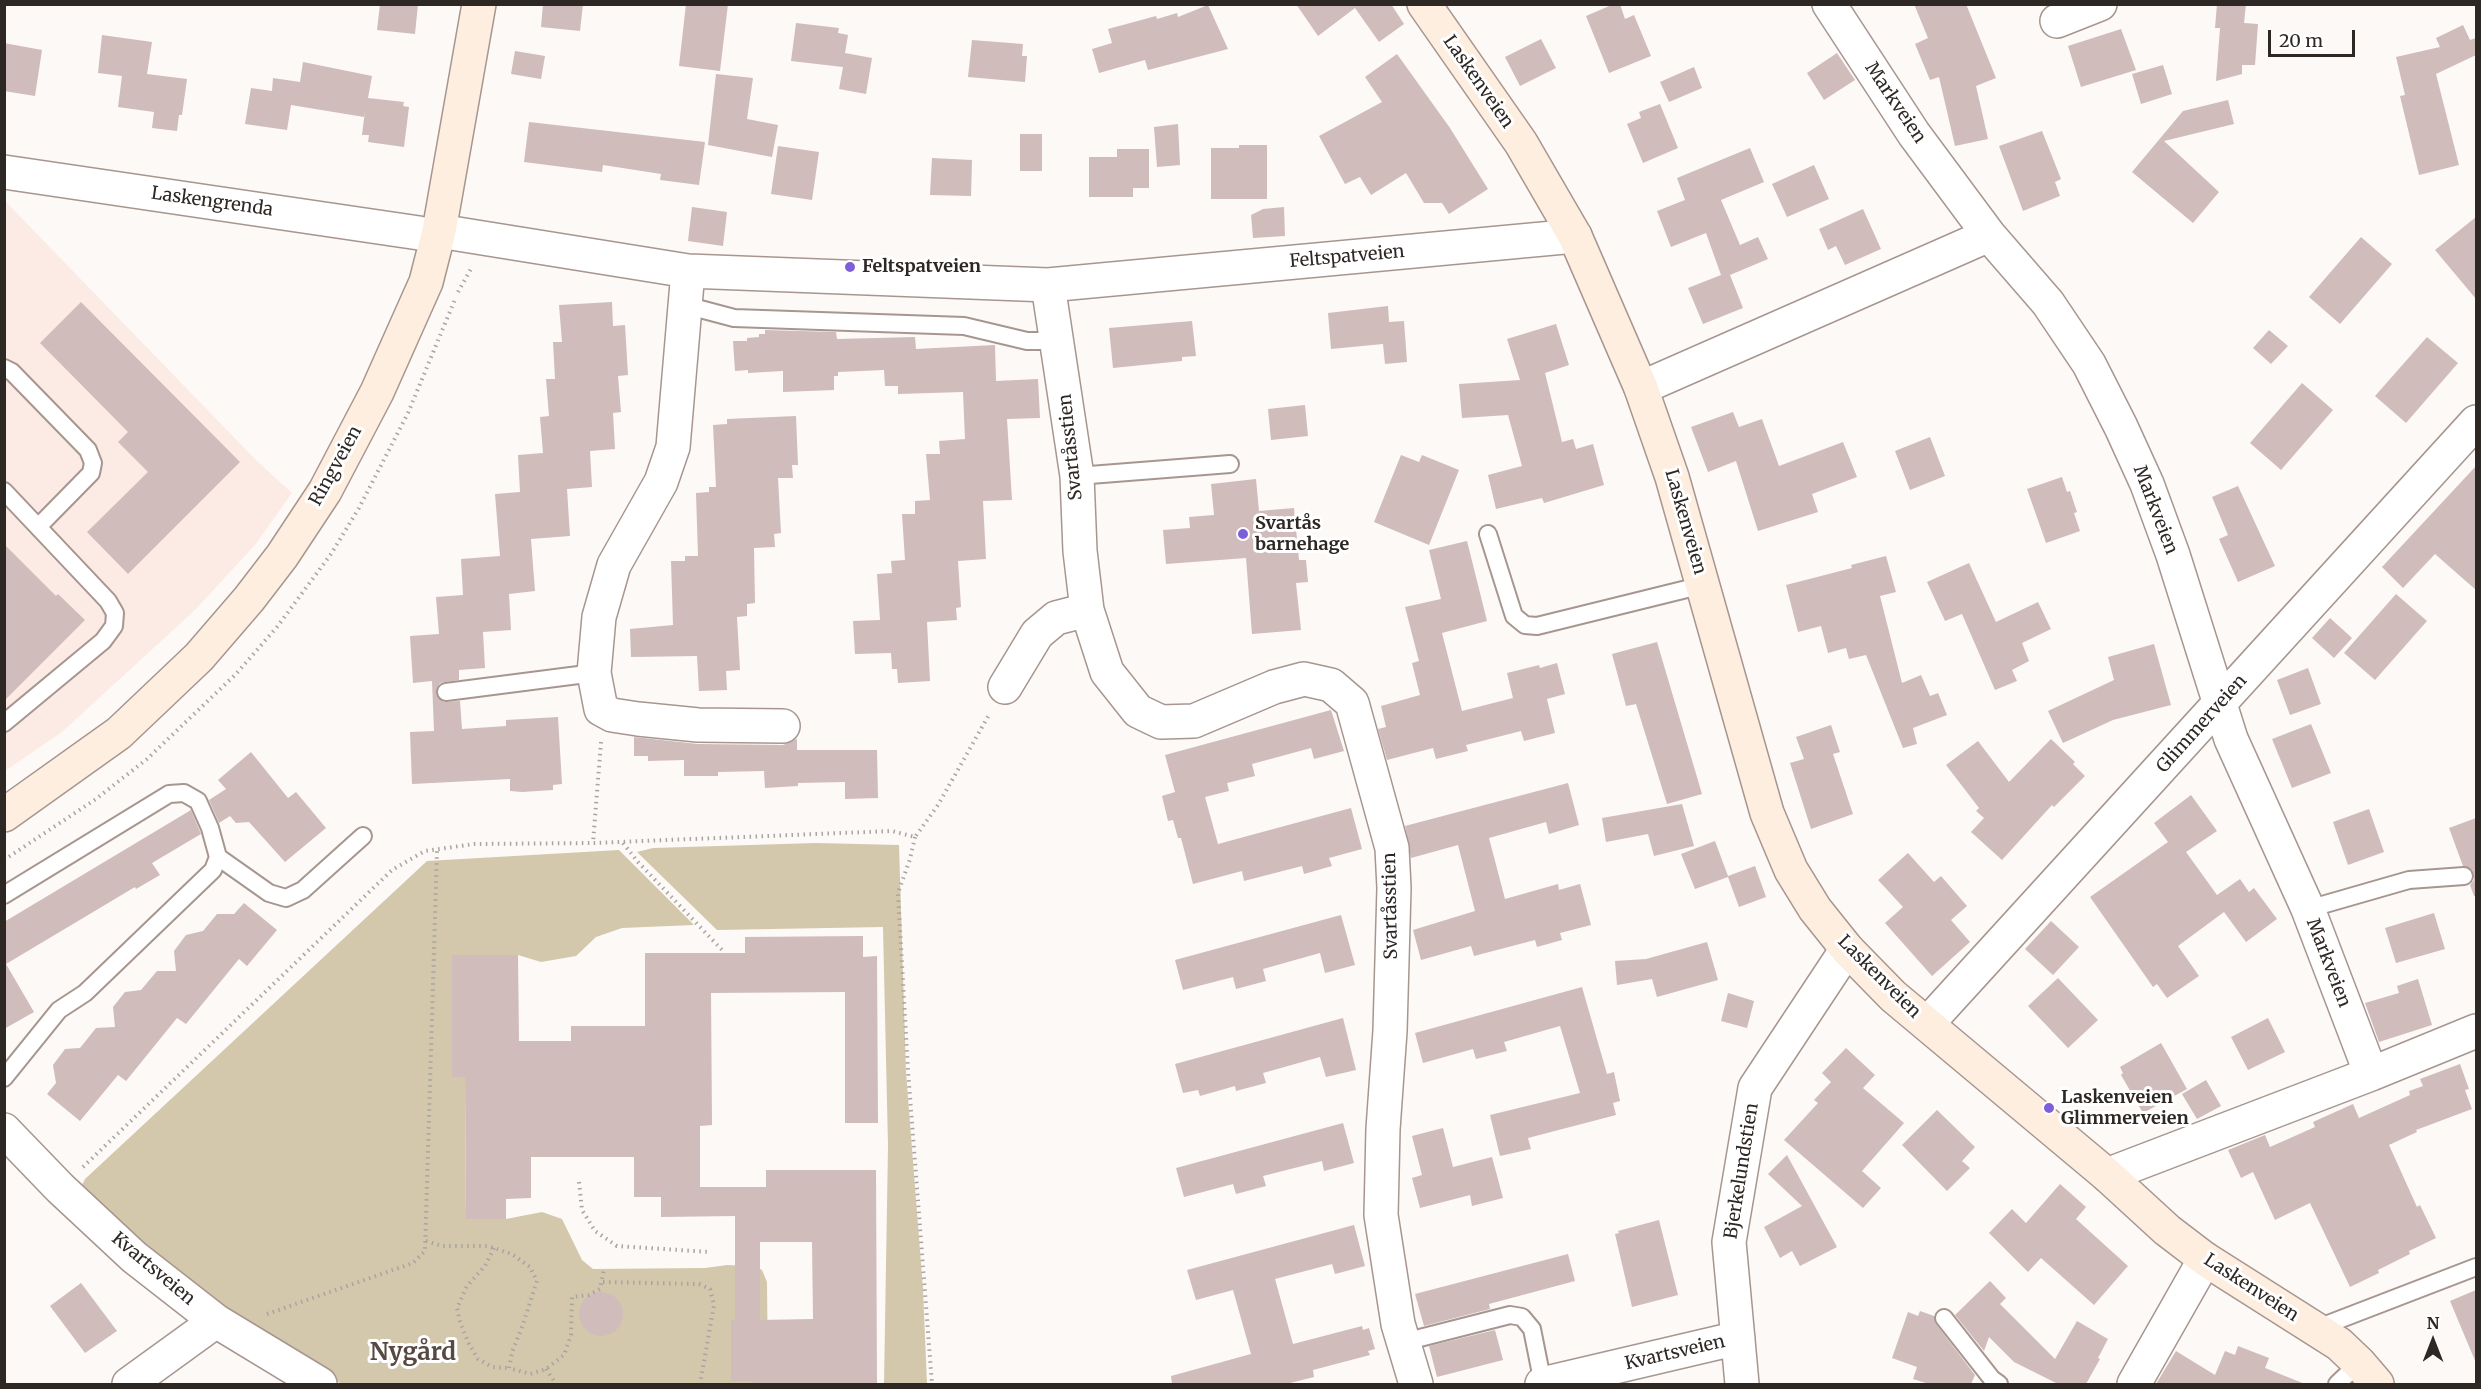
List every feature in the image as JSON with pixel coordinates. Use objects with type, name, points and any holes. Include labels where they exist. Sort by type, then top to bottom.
[{"type":"street","name":"Ringveien","points":[[4,815],[103,745],[199,657],[249,599],[282,556],[325,491],[377,392],[426,282],[429,232],[479,4]]},
{"type":"street","name":"Laskenveien","points":[[1424,4],[1521,143],[1575,236],[1641,388],[1672,477],[1767,813],[1791,870],[1815,909],[1846,949],[1893,996],[2106,1175],[2167,1230],[2205,1259],[2339,1344],[2358,1377]]},
{"type":"street","name":"Markveien","points":[[1829,4],[1914,134],[1989,234],[2048,303],[2089,364],[2147,484],[2173,555],[2231,739],[2308,909],[2371,1074]]},
{"type":"street","points":[[2057,21],[2100,4]]},
{"type":"street","name":"Laskengrenda","points":[[4,171],[429,232]]},
{"type":"street","name":"Feltspatveien","points":[[429,232],[688,271],[1048,285],[1575,236]]},
{"type":"street","points":[[1641,388],[1989,234]]},
{"type":"street","points":[[688,271],[673,447],[661,482],[614,565],[599,617],[594,673],[601,709],[612,715],[630,718],[698,725],[783,726]]},
{"type":"street","name":"Svartåsstien","points":[[1048,285],[1077,476],[1080,551],[1088,610],[1107,672],[1138,711],[1161,722],[1194,721],[1274,687],[1305,679],[1331,685],[1352,703],[1392,848],[1394,888],[1391,1019],[1383,1129],[1381,1215],[1398,1324],[1416,1384]]},
{"type":"street","name":"Glimmerveien","points":[[1927,1024],[2476,422]]},
{"type":"street","points":[[1005,687],[1037,634],[1056,618],[1088,610]]},
{"type":"street","name":"Bjerkelundstien","points":[[1742,1384],[1729,1242],[1755,1088],[1846,949]]},
{"type":"street","points":[[2106,1175],[2371,1074],[2476,1031]]},
{"type":"street","name":"Kvartsveien","points":[[4,1130],[60,1188],[134,1257],[223,1326],[320,1384]]},
{"type":"street","points":[[2134,1384],[2205,1259]]},
{"type":"street","points":[[129,1384],[223,1326]]},
{"type":"street","name":"Kvartsveien","points":[[1543,1384],[1738,1338]]},
{"type":"lane","points":[[685,305],[734,318],[964,326],[1027,341],[1058,341]]},
{"type":"lane","points":[[4,368],[12,372],[88,450],[93,463],[91,473],[38,527]]},
{"type":"lane","points":[[1077,476],[1230,464]]},
{"type":"lane","points":[[4,491],[108,602],[115,613],[114,626],[103,641],[4,723]]},
{"type":"lane","points":[[1488,534],[1514,616],[1525,625],[1537,626],[1703,585]]},
{"type":"lane","points":[[446,692],[594,673]]},
{"type":"lane","points":[[4,895],[169,794],[184,793],[198,801],[219,857],[269,893],[286,898],[303,890],[363,836]]},
{"type":"lane","points":[[4,1078],[59,1010],[85,993],[213,870],[219,857]]},
{"type":"lane","points":[[2308,909],[2409,880],[2464,876]]},
{"type":"lane","points":[[2314,1329],[2476,1267]]},
{"type":"lane","points":[[1404,1342],[1510,1315],[1522,1317],[1532,1329],[1543,1384]]},
{"type":"lane","points":[[1944,1318],[1999,1384]]},
{"type":"path","points":[[450,294],[456,296],[473,264]]},
{"type":"path","points":[[932,1384],[908,1071],[898,893],[915,837],[938,805],[1005,687]]},
{"type":"path","points":[[593,843],[601,758],[601,709]]},
{"type":"path","points":[[60,1188],[392,870],[425,851],[474,844],[623,843],[892,831],[915,837]]},
{"type":"path","points":[[623,843],[638,862],[724,952]]},
{"type":"path","points":[[223,1326],[239,1323],[413,1263],[425,1251],[436,851]]},
{"type":"path","points":[[579,1182],[582,1210],[586,1217],[595,1232],[617,1246],[710,1252]]},
{"type":"path","points":[[426,1241],[442,1246],[489,1246],[512,1254],[530,1267],[537,1281],[512,1352],[509,1368]]},
{"type":"path","points":[[495,1248],[485,1266],[467,1286],[457,1308],[468,1344],[478,1359],[492,1367],[509,1368],[530,1374],[546,1369],[564,1355],[571,1335],[572,1297],[589,1295],[600,1289],[604,1269]]},
{"type":"path","points":[[603,1282],[699,1284],[710,1289],[714,1305],[700,1384]]},
{"type":"path","points":[[546,1369],[556,1384]]},
{"type":"shaded area","points":[[5,201],[256,460],[292,493],[255,545],[195,610],[62,732],[5,771]]},
{"type":"shaded area","points":[[816,843],[899,845],[906,1072],[923,1289],[927,1384],[884,1384],[888,1146],[883,927],[717,930],[637,852],[653,848]]},
{"type":"shaded area","points":[[619,850],[694,925],[622,928],[596,937],[576,956],[541,962],[518,955],[452,956],[452,1077],[465,1077],[466,1219],[506,1219],[542,1212],[562,1219],[582,1260],[593,1269],[705,1268],[727,1265],[754,1266],[762,1270],[767,1282],[768,1384],[342,1384],[303,1362],[181,1279],[81,1187],[85,1179],[427,861]]},
{"type":"building","points":[[380,4],[418,4],[415,34],[377,30]]},
{"type":"building","points":[[543,4],[583,4],[580,31],[541,27]]},
{"type":"building","points":[[686,4],[728,4],[720,71],[679,66]]},
{"type":"building","points":[[1296,4],[1391,4],[1404,24],[1379,42],[1355,8],[1318,36]]},
{"type":"building","points":[[1614,4],[1620,4],[1625,19],[1634,15],[1651,56],[1609,73],[1586,16]]},
{"type":"building","points":[[1914,4],[1966,4],[1996,78],[1976,86],[1988,139],[1955,146],[1939,77],[1930,80],[1915,44],[1928,38]]},
{"type":"building","points":[[2217,4],[2246,4],[2244,23],[2258,24],[2255,65],[2242,65],[2242,74],[2216,81],[2220,28],[2215,28]]},
{"type":"building","points":[[1208,5],[1228,49],[1148,70],[1145,60],[1099,73],[1092,49],[1112,43],[1108,29],[1156,16],[1157,19],[1177,13],[1178,17]]},
{"type":"building","points":[[796,23],[839,28],[838,33],[848,35],[845,53],[872,58],[866,94],[839,89],[843,67],[791,61]]},
{"type":"building","points":[[2463,25],[2470,40],[2476,38],[2476,55],[2436,74],[2459,165],[2419,175],[2400,96],[2405,95],[2396,57],[2440,47],[2436,38]]},
{"type":"building","points":[[2121,29],[2136,70],[2081,87],[2068,46]]},
{"type":"building","points":[[102,35],[152,42],[147,74],[187,79],[182,115],[179,115],[177,131],[152,128],[154,112],[118,107],[122,76],[98,73]]},
{"type":"building","points":[[1541,39],[1556,68],[1520,86],[1505,57]]},
{"type":"building","points":[[972,40],[1023,44],[1022,56],[1027,56],[1025,82],[968,77]]},
{"type":"building","points":[[4,43],[42,50],[35,96],[4,91]]},
{"type":"building","points":[[515,51],[545,56],[541,79],[511,74]]},
{"type":"building","points":[[1837,53],[1855,80],[1824,100],[1807,73]]},
{"type":"building","points":[[1397,54],[1450,128],[1488,189],[1449,214],[1442,203],[1424,203],[1406,173],[1371,195],[1360,177],[1345,184],[1319,136],[1382,102],[1365,77]]},
{"type":"building","points":[[303,62],[372,76],[368,98],[404,102],[403,106],[409,107],[404,147],[368,142],[369,135],[362,135],[365,111],[364,117],[291,105],[287,130],[245,124],[251,88],[272,91],[273,78],[300,82]]},
{"type":"building","points":[[2163,65],[2172,94],[2141,104],[2132,74]]},
{"type":"building","points":[[1694,67],[1702,88],[1669,102],[1660,82]]},
{"type":"building","points":[[716,74],[753,78],[747,119],[778,125],[772,157],[708,145]]},
{"type":"building","points":[[2228,100],[2234,124],[2164,141],[2219,192],[2193,223],[2132,172],[2183,111]]},
{"type":"building","points":[[1660,104],[1678,148],[1643,163],[1627,124],[1641,118],[1639,112]]},
{"type":"building","points":[[529,122],[705,142],[699,185],[660,180],[661,174],[603,165],[602,172],[524,162]]},
{"type":"building","points":[[1178,124],[1180,165],[1157,167],[1154,127]]},
{"type":"building","points":[[2042,131],[2061,179],[2055,182],[2060,196],[2023,211],[1999,146]]},
{"type":"building","points":[[1020,134],[1042,134],[1042,171],[1020,171]]},
{"type":"building","points":[[1239,145],[1267,145],[1267,199],[1211,199],[1211,148],[1239,148]]},
{"type":"building","points":[[778,146],[819,152],[812,200],[771,194]]},
{"type":"building","points":[[1750,148],[1764,182],[1721,200],[1740,245],[1758,237],[1768,259],[1730,275],[1743,308],[1703,324],[1688,288],[1721,275],[1706,233],[1671,247],[1657,211],[1685,200],[1677,178]]},
{"type":"building","points":[[1117,149],[1149,149],[1149,188],[1133,188],[1133,197],[1089,197],[1089,157],[1117,157]]},
{"type":"building","points":[[932,158],[972,160],[971,196],[930,195]]},
{"type":"building","points":[[1814,165],[1829,199],[1787,217],[1772,184]]},
{"type":"building","points":[[692,207],[727,212],[723,246],[688,241]]},
{"type":"building","points":[[1284,207],[1285,236],[1253,238],[1251,215],[1263,209]]},
{"type":"building","points":[[1863,209],[1881,249],[1845,265],[1836,246],[1828,250],[1819,229]]},
{"type":"building","points":[[2476,217],[2476,299],[2435,250]]},
{"type":"building","points":[[2361,237],[2392,264],[2340,324],[2309,297]]},
{"type":"building","points":[[81,302],[240,462],[128,574],[87,532],[148,472],[118,442],[128,432],[40,343]]},
{"type":"building","points":[[612,302],[613,326],[625,325],[628,375],[618,376],[621,412],[613,413],[615,449],[590,451],[592,487],[567,489],[570,536],[531,539],[535,591],[509,594],[511,630],[483,632],[485,668],[459,670],[459,680],[440,683],[436,693],[443,702],[460,701],[462,729],[506,726],[506,720],[558,717],[562,784],[553,785],[553,790],[522,792],[510,791],[510,779],[412,784],[410,732],[434,731],[432,681],[413,683],[410,636],[439,634],[436,597],[463,595],[461,559],[500,556],[495,494],[520,492],[518,455],[543,453],[540,417],[549,416],[546,379],[555,379],[553,342],[562,342],[559,305]]},
{"type":"building","points":[[1388,306],[1389,322],[1404,321],[1407,362],[1385,364],[1383,344],[1331,349],[1328,313]]},
{"type":"building","points":[[1192,321],[1196,356],[1182,357],[1182,361],[1113,368],[1109,328]]},
{"type":"building","points":[[1556,324],[1569,365],[1545,373],[1562,442],[1573,439],[1576,449],[1593,444],[1604,485],[1544,503],[1542,498],[1496,509],[1488,475],[1522,466],[1508,415],[1462,418],[1459,384],[1520,380],[1507,339]]},
{"type":"building","points":[[765,330],[836,332],[837,339],[915,337],[916,349],[995,345],[996,381],[1038,379],[1040,418],[1007,419],[1012,500],[983,501],[986,559],[958,561],[961,607],[956,608],[957,620],[927,622],[930,681],[898,683],[897,669],[892,669],[891,653],[855,654],[853,621],[880,620],[877,574],[892,573],[891,561],[905,560],[902,514],[915,514],[915,501],[930,500],[926,454],[940,454],[939,441],[965,439],[963,392],[898,394],[898,386],[885,386],[884,370],[838,372],[838,376],[834,376],[834,390],[783,392],[783,371],[748,373],[748,370],[735,371],[733,341],[747,341],[747,338],[759,337],[759,334],[765,334]]},
{"type":"building","points":[[2269,330],[2288,346],[2271,364],[2253,348]]},
{"type":"building","points":[[2427,337],[2458,363],[2406,423],[2375,396]]},
{"type":"building","points":[[2302,383],[2333,410],[2281,470],[2250,443]]},
{"type":"building","points":[[1305,405],[1308,436],[1271,440],[1268,409]]},
{"type":"building","points":[[1733,412],[1739,427],[1762,419],[1779,466],[1843,442],[1857,477],[1812,494],[1818,512],[1758,531],[1736,461],[1708,472],[1691,427]]},
{"type":"building","points":[[796,416],[798,465],[792,465],[793,478],[778,478],[781,533],[774,534],[775,547],[754,548],[755,603],[747,604],[747,616],[737,617],[740,670],[726,671],[727,690],[699,691],[697,656],[631,657],[630,629],[673,625],[671,561],[685,561],[685,556],[698,556],[696,493],[709,492],[709,487],[716,487],[713,425],[727,424],[727,419]]},
{"type":"building","points":[[1930,437],[1945,476],[1910,490],[1895,451]]},
{"type":"building","points":[[1401,455],[1419,462],[1422,455],[1459,470],[1429,545],[1374,522]]},
{"type":"building","points":[[2476,466],[2476,590],[2435,554],[2403,588],[2382,567]]},
{"type":"building","points":[[2062,477],[2067,492],[2070,491],[2077,512],[2074,513],[2080,531],[2046,543],[2027,489]]},
{"type":"building","points":[[1256,479],[1259,511],[1294,508],[1299,560],[1306,560],[1308,582],[1296,583],[1301,630],[1252,634],[1246,558],[1166,564],[1163,530],[1190,528],[1189,517],[1214,515],[1211,484]]},
{"type":"building","points":[[2238,486],[2275,566],[2238,582],[2219,539],[2228,535],[2212,497]]},
{"type":"building","points":[[1467,541],[1487,621],[1442,633],[1462,711],[1513,698],[1507,673],[1557,663],[1565,694],[1547,699],[1555,733],[1524,741],[1521,731],[1466,745],[1468,751],[1436,759],[1433,748],[1387,760],[1378,729],[1386,727],[1381,706],[1420,695],[1412,663],[1419,661],[1405,607],[1441,599],[1429,550]]},
{"type":"building","points":[[4,544],[56,596],[58,594],[85,620],[4,701]]},
{"type":"building","points":[[1886,556],[1896,592],[1880,596],[1902,683],[1921,675],[1930,696],[1938,693],[1947,715],[1913,728],[1917,744],[1903,748],[1866,655],[1849,659],[1846,648],[1828,653],[1821,626],[1798,632],[1786,585],[1852,568],[1851,565]]},
{"type":"building","points":[[1969,563],[1996,622],[2038,602],[2051,629],[2022,643],[2029,661],[2012,670],[2017,681],[1995,690],[1962,614],[1945,621],[1927,582]]},
{"type":"building","points":[[2396,594],[2427,621],[2375,680],[2344,653]]},
{"type":"building","points":[[2330,618],[2352,638],[2334,658],[2312,638]]},
{"type":"building","points":[[1657,642],[1702,794],[1667,804],[1636,704],[1626,706],[1612,654]]},
{"type":"building","points":[[2154,644],[2171,705],[2113,720],[2063,743],[2048,711],[2114,680],[2108,657]]},
{"type":"building","points":[[2308,668],[2321,704],[2290,715],[2277,680]]},
{"type":"building","points":[[1331,710],[1344,751],[1314,759],[1311,748],[1252,764],[1255,776],[1227,783],[1229,791],[1205,797],[1218,844],[1351,808],[1362,849],[1329,858],[1332,866],[1304,874],[1302,866],[1244,881],[1242,871],[1193,884],[1181,838],[1178,838],[1173,820],[1168,821],[1162,796],[1175,792],[1165,755]]},
{"type":"building","points":[[2311,724],[2331,773],[2292,788],[2272,739]]},
{"type":"building","points":[[1831,725],[1840,752],[1833,754],[1853,814],[1811,829],[1790,763],[1804,759],[1796,737]]},
{"type":"building","points":[[634,737],[698,744],[783,745],[797,739],[797,750],[877,750],[878,798],[845,799],[845,782],[798,783],[798,786],[765,788],[764,771],[718,772],[718,776],[684,776],[684,760],[648,761],[648,756],[634,756]]},
{"type":"building","points":[[2051,739],[2075,762],[2073,764],[2085,776],[2054,807],[2052,805],[2002,860],[1971,832],[1984,818],[1976,811],[1979,808],[1946,765],[1978,741],[2009,782]]},
{"type":"building","points":[[251,752],[288,798],[296,792],[326,828],[285,862],[249,822],[236,823],[230,816],[219,823],[209,800],[226,789],[218,780]]},
{"type":"building","points":[[1568,783],[1579,825],[1549,834],[1546,822],[1489,838],[1505,899],[1558,884],[1559,890],[1580,884],[1591,925],[1560,933],[1562,940],[1537,947],[1535,940],[1474,956],[1471,946],[1421,960],[1413,930],[1475,911],[1458,845],[1411,858],[1405,826]]},
{"type":"building","points":[[2191,795],[2217,831],[2186,852],[2217,895],[2240,879],[2249,892],[2254,888],[2277,919],[2246,942],[2224,912],[2178,946],[2199,976],[2167,998],[2157,984],[2153,987],[2090,897],[2168,842],[2154,823]]},
{"type":"building","points":[[1682,804],[1694,846],[1654,856],[1648,834],[1606,842],[1602,818]]},
{"type":"building","points":[[2369,809],[2384,852],[2348,865],[2333,822]]},
{"type":"building","points":[[191,810],[201,834],[152,863],[160,875],[136,889],[135,887],[6,964],[34,1012],[4,1029],[4,922]]},
{"type":"building","points":[[2476,818],[2476,896],[2474,896],[2470,885],[2474,880],[2473,871],[2463,866],[2449,828]]},
{"type":"building","points":[[1715,841],[1728,876],[1755,866],[1766,897],[1739,907],[1728,877],[1695,889],[1681,854]]},
{"type":"building","points":[[1908,853],[1934,882],[1941,876],[1967,906],[1951,920],[1970,942],[1932,976],[1885,923],[1903,907],[1878,880]]},
{"type":"building","points":[[244,903],[277,930],[247,966],[239,959],[186,1024],[177,1018],[126,1081],[118,1075],[80,1121],[47,1094],[56,1083],[53,1065],[65,1049],[80,1048],[96,1028],[115,1027],[113,1007],[125,992],[141,990],[157,971],[176,971],[174,951],[186,935],[203,931],[217,914],[234,914]]},
{"type":"building","points":[[2434,913],[2445,949],[2396,963],[2385,928]]},
{"type":"building","points":[[1341,915],[1355,965],[1325,973],[1320,953],[1263,969],[1266,981],[1236,989],[1233,977],[1183,990],[1175,960]]},
{"type":"building","points":[[2051,921],[2079,947],[2053,975],[2025,949]]},
{"type":"building","points":[[863,936],[863,957],[877,956],[878,1123],[845,1123],[845,992],[711,993],[712,1125],[700,1126],[700,1187],[766,1187],[766,1170],[876,1170],[877,1384],[752,1384],[752,1381],[731,1381],[731,1320],[735,1320],[735,1216],[661,1217],[661,1197],[634,1197],[634,1157],[531,1157],[531,1198],[506,1199],[506,1219],[466,1219],[465,1077],[452,1077],[452,955],[518,955],[519,1041],[571,1041],[571,1026],[645,1026],[645,953],[745,953],[745,937]],"holes":[[[760,1242],[812,1242],[813,1319],[760,1320]]]},
{"type":"building","points":[[1707,942],[1718,980],[1657,997],[1652,979],[1617,985],[1615,961],[1646,959]]},
{"type":"building","points":[[2058,978],[2098,1020],[2068,1048],[2028,1006]]},
{"type":"building","points":[[2418,979],[2432,1025],[2379,1042],[2365,1003],[2399,993],[2397,986]]},
{"type":"building","points":[[1582,987],[1607,1074],[1614,1072],[1620,1101],[1613,1103],[1616,1115],[1528,1138],[1531,1149],[1500,1156],[1490,1115],[1580,1093],[1560,1026],[1504,1042],[1507,1051],[1476,1059],[1473,1049],[1423,1063],[1415,1033]]},
{"type":"building","points":[[1728,993],[1754,1001],[1747,1028],[1721,1021]]},
{"type":"building","points":[[1343,1018],[1356,1070],[1326,1077],[1320,1057],[1263,1073],[1266,1083],[1236,1091],[1235,1086],[1200,1096],[1198,1090],[1183,1093],[1175,1064]]},
{"type":"building","points":[[2268,1018],[2285,1052],[2248,1070],[2231,1037]]},
{"type":"building","points":[[2161,1043],[2187,1089],[2143,1113],[2121,1075],[2123,1073],[2120,1067]]},
{"type":"building","points":[[1846,1048],[1875,1075],[1863,1088],[1904,1123],[1862,1171],[1881,1188],[1863,1208],[1784,1140],[1818,1103],[1814,1100],[1831,1082],[1822,1073]]},
{"type":"building","points":[[2460,1064],[2469,1089],[2465,1090],[2472,1109],[2416,1130],[2417,1132],[2389,1145],[2417,1207],[2420,1205],[2436,1238],[2378,1270],[2379,1273],[2350,1287],[2310,1203],[2275,1220],[2253,1172],[2241,1178],[2228,1150],[2265,1135],[2270,1147],[2315,1127],[2313,1122],[2353,1104],[2359,1118],[2410,1095],[2409,1091],[2423,1086],[2420,1079]]},
{"type":"building","points":[[2206,1080],[2221,1106],[2197,1119],[2182,1094]]},
{"type":"building","points":[[1937,1110],[1975,1147],[1962,1161],[1970,1168],[1947,1191],[1902,1145]]},
{"type":"building","points":[[1343,1123],[1354,1163],[1324,1171],[1322,1161],[1263,1176],[1266,1186],[1236,1194],[1233,1184],[1184,1197],[1176,1168]]},
{"type":"building","points":[[1443,1128],[1453,1167],[1492,1157],[1503,1198],[1472,1206],[1470,1195],[1420,1208],[1412,1178],[1422,1175],[1412,1136]]},
{"type":"building","points":[[1787,1155],[1837,1247],[1800,1266],[1792,1251],[1780,1258],[1764,1227],[1802,1206],[1768,1174]]},
{"type":"building","points":[[2060,1184],[2086,1207],[2076,1219],[2128,1266],[2094,1305],[2041,1258],[2028,1272],[1989,1233],[2012,1209],[2026,1223]]},
{"type":"building","points":[[1659,1220],[1678,1295],[1632,1307],[1615,1234],[1619,1233],[1618,1231]]},
{"type":"building","points":[[1354,1225],[1365,1266],[1335,1274],[1332,1264],[1275,1279],[1293,1344],[1362,1326],[1363,1330],[1369,1328],[1375,1349],[1368,1351],[1370,1355],[1313,1370],[1314,1377],[1286,1384],[1172,1384],[1171,1376],[1251,1354],[1233,1290],[1196,1300],[1187,1270]]},
{"type":"building","points":[[1568,1254],[1575,1281],[1489,1304],[1490,1309],[1424,1326],[1415,1294]]},
{"type":"building","points":[[1990,1281],[2006,1298],[2000,1304],[2055,1359],[2077,1321],[2108,1339],[2086,1384],[2058,1384],[2014,1362],[1989,1337],[1984,1351],[1955,1315]]},
{"type":"building","points":[[81,1283],[117,1331],[85,1353],[50,1306]]},
{"type":"building","points":[[2476,1290],[2476,1363],[2450,1301]]},
{"type":"building","points":[[601,1292],[617,1298],[623,1314],[617,1330],[601,1336],[585,1330],[579,1314],[585,1298]]},
{"type":"building","points":[[1920,1311],[1934,1316],[1936,1324],[1975,1375],[1971,1384],[1929,1384],[1913,1379],[1917,1367],[1892,1358],[1908,1312],[1918,1316]]},
{"type":"building","points":[[1495,1330],[1503,1360],[1437,1377],[1429,1346]]},
{"type":"building","points":[[2238,1346],[2269,1358],[2265,1368],[2305,1384],[2156,1384],[2176,1351],[2215,1375],[2225,1351],[2235,1355]]},
{"type":"place","name":"Feltspatveien","points":[[850,267]]},
{"type":"place","name":"Svartås barnehage","points":[[1243,534]]},
{"type":"place","name":"Laskenveien Glimmerveien","points":[[2049,1108]]},
{"type":"district","name":"Nygård","points":[[413,1353]]}]
